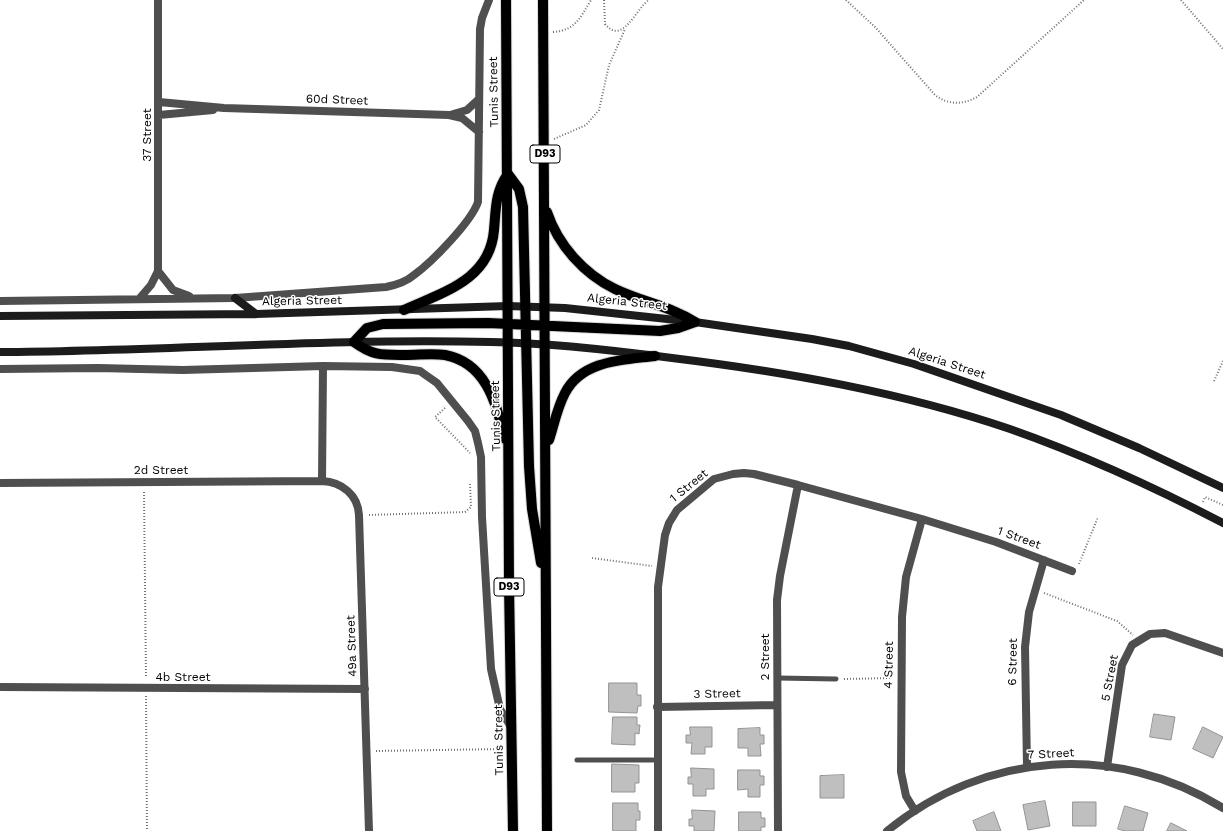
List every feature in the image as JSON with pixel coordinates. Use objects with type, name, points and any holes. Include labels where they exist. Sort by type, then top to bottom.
[{"type":"main road","name":"Tunis Street","points":[[506,0],[509,585],[513,831]]},
{"type":"main road","name":"D93","points":[[543,0],[545,142],[547,831]]},
{"type":"main road","points":[[404,310],[459,285],[472,276],[480,266],[492,244],[496,198],[508,174],[519,189],[524,207],[525,343],[530,488],[535,533],[546,580]]},
{"type":"main road","points":[[545,205],[563,245],[580,265],[592,275],[616,289],[673,309],[695,322]]},
{"type":"main road","points":[[235,298],[256,314]]},
{"type":"main road","name":"Algeria Street","points":[[0,316],[256,314],[508,306],[652,316],[695,322],[812,339],[849,346],[914,364],[1061,415],[1139,448],[1223,488]]},
{"type":"main road","points":[[354,342],[367,328],[375,325],[508,324],[660,331],[678,328],[695,322]]},
{"type":"main road","points":[[354,342],[365,350],[376,354],[445,356],[455,358],[473,368],[486,383],[491,392],[509,455]]},
{"type":"main road","points":[[0,352],[194,348],[354,342],[525,343],[655,356],[789,374],[872,392],[960,414],[1006,428],[1063,449],[1140,481],[1223,523]]},
{"type":"main road","points":[[546,450],[561,401],[571,384],[578,377],[600,365],[655,356]]},
{"type":"street","name":"37 Street","points":[[139,299],[151,285],[158,271],[158,0]]},
{"type":"street","points":[[0,301],[235,298],[386,287],[397,284],[414,276],[465,225],[475,209],[479,194],[480,29],[482,18],[489,0]]},
{"type":"street","name":"60d Street","points":[[449,115],[467,110],[479,99]]},
{"type":"street","name":"60d Street","points":[[159,102],[224,108],[449,115],[462,118],[479,132]]},
{"type":"street","name":"60d Street","points":[[159,115],[224,108]]},
{"type":"street","points":[[158,271],[173,290],[193,298]]},
{"type":"street","points":[[0,369],[98,368],[183,370],[323,366],[392,367],[420,371],[437,383],[452,402],[474,431],[480,450],[491,669],[500,709],[512,728]]},
{"type":"street","points":[[322,481],[323,366]]},
{"type":"street","name":"1 Street","points":[[658,831],[657,707],[658,587],[660,567],[666,535],[673,516],[683,505],[714,479],[733,474],[749,474],[798,485],[922,519],[996,542],[1072,571]]},
{"type":"street","name":"2d Street","points":[[0,483],[322,481]]},
{"type":"street","name":"49a Street","points":[[322,481],[334,483],[347,490],[357,504],[360,515],[369,831]]},
{"type":"street","name":"2 Street","points":[[778,831],[776,614],[778,587],[798,485]]},
{"type":"street","name":"4 Street","points":[[914,811],[906,796],[902,780],[901,678],[904,597],[910,558],[922,519]]},
{"type":"street","name":"6 Street","points":[[1027,767],[1025,648],[1029,612],[1044,560]]},
{"type":"street","points":[[1137,641],[1150,634],[1165,633],[1223,653]]},
{"type":"street","name":"5 Street","points":[[1107,767],[1122,665],[1128,651],[1137,641]]},
{"type":"street","name":"4b Street","points":[[0,687],[365,689]]},
{"type":"street","name":"3 Street","points":[[657,707],[777,705]]},
{"type":"street","name":"7 Street","points":[[887,831],[914,811],[940,796],[970,782],[1001,772],[1027,767],[1066,764],[1107,767],[1170,782],[1208,799],[1223,808]]},
{"type":"lane","points":[[777,678],[836,679]]},
{"type":"lane","points":[[577,760],[658,760]]},
{"type":"path","points":[[544,33],[564,31],[573,26],[591,0]]},
{"type":"path","points":[[604,0],[605,24],[614,31],[625,28]]},
{"type":"path","points":[[545,142],[581,128],[594,118],[599,110],[609,65],[625,28],[641,6],[649,0]]},
{"type":"path","points":[[846,0],[875,27],[935,95],[941,99],[954,103],[966,102],[976,97],[1084,0]]},
{"type":"path","points":[[1180,0],[1223,48]]},
{"type":"path","points":[[1214,381],[1223,361]]},
{"type":"path","points":[[452,402],[435,417],[470,453],[470,461]]},
{"type":"path","points":[[360,515],[465,512],[470,507],[470,476]]},
{"type":"path","points":[[144,482],[146,831]]},
{"type":"path","points":[[1198,510],[1205,497],[1223,505]]},
{"type":"path","points":[[1072,571],[1079,564],[1098,517]]},
{"type":"path","points":[[592,558],[660,567]]},
{"type":"path","points":[[1036,590],[1117,621],[1128,630],[1137,641]]},
{"type":"path","points":[[843,679],[901,678]]},
{"type":"path","points":[[367,751],[512,749]]},
{"type":"building","points":[[609,683],[637,683],[637,695],[641,695],[641,706],[638,706],[637,713],[609,712]]},
{"type":"building","points":[[1154,714],[1175,717],[1171,740],[1150,737]]},
{"type":"building","points":[[613,717],[637,717],[637,725],[640,725],[639,734],[635,733],[635,745],[612,744]]},
{"type":"building","points":[[690,727],[712,727],[712,747],[705,747],[705,754],[691,754],[692,743],[686,743],[686,735],[690,735]]},
{"type":"building","points":[[1203,727],[1223,737],[1213,758],[1193,749]]},
{"type":"building","points":[[760,728],[760,735],[764,735],[764,744],[760,744],[761,756],[748,756],[748,748],[738,748],[738,729]]},
{"type":"building","points":[[612,764],[639,765],[639,783],[635,783],[635,792],[612,792]]},
{"type":"building","points":[[691,768],[714,769],[714,789],[706,789],[706,796],[693,796],[693,784],[688,784],[688,777],[691,777]]},
{"type":"building","points":[[738,770],[760,770],[760,776],[764,776],[764,785],[760,785],[760,797],[748,797],[748,789],[738,790]]},
{"type":"building","points":[[844,775],[844,798],[820,798],[820,776]]},
{"type":"building","points":[[1045,801],[1050,826],[1028,830],[1023,805]]},
{"type":"building","points":[[1073,802],[1096,802],[1096,826],[1073,826]]},
{"type":"building","points":[[613,803],[638,803],[640,820],[636,820],[636,831],[613,831]]},
{"type":"building","points":[[1125,806],[1148,813],[1143,831],[1125,831],[1118,829]]},
{"type":"building","points":[[692,810],[715,811],[714,831],[694,831],[694,826],[689,826],[689,819],[692,819]]},
{"type":"building","points":[[739,812],[761,812],[761,818],[765,818],[765,827],[761,827],[761,831],[739,831]]},
{"type":"building","points":[[994,812],[1001,831],[977,831],[973,821]]},
{"type":"building","points":[[1171,823],[1187,831],[1167,831]]}]
